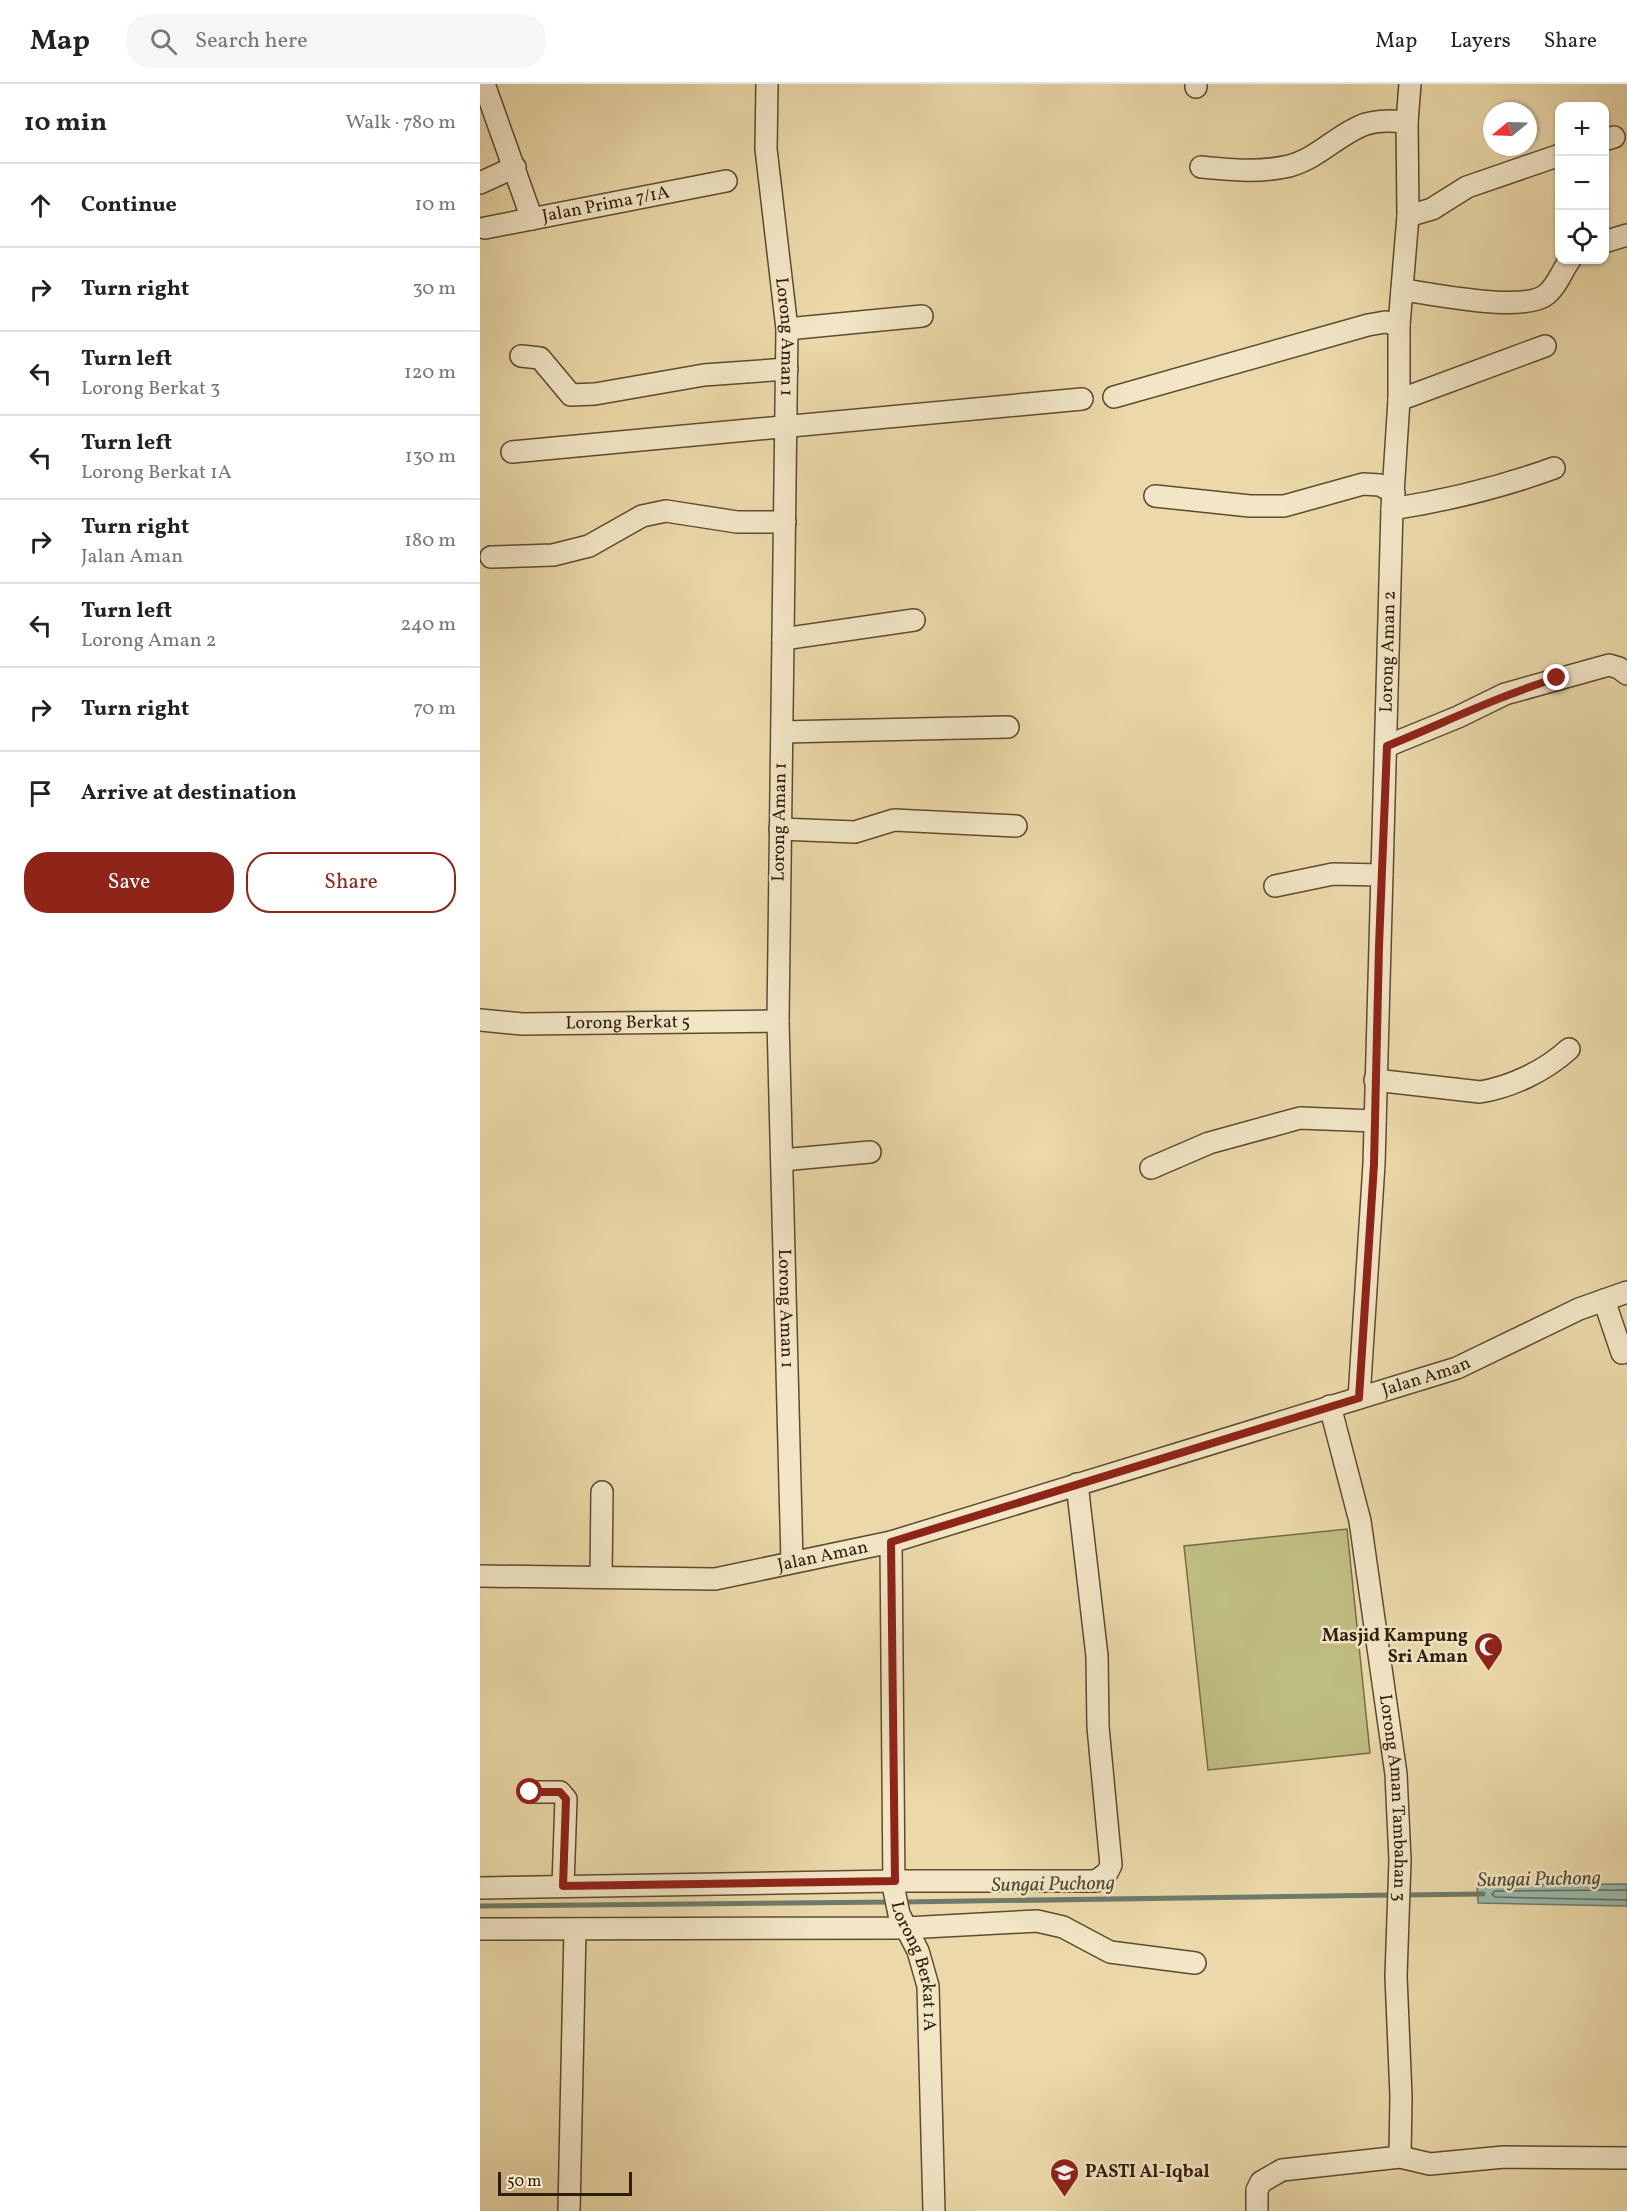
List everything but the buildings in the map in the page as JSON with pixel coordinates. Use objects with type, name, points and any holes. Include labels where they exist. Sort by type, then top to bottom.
[{"type":"street","points":[[484,84],[532,219]]},
{"type":"street","name":"Lorong Aman 1","points":[[767,84],[766,149],[787,329],[788,427],[784,522],[778,1021],[792,1562]]},
{"type":"street","name":"Lorong Aman 2","points":[[1359,1398],[1375,1122],[1393,501],[1399,400],[1399,325],[1408,216],[1407,122],[1410,84]]},
{"type":"street","points":[[1201,167],[1252,172],[1289,166],[1317,155],[1365,124],[1384,121],[1407,122]]},
{"type":"street","points":[[1408,216],[1432,209],[1467,187],[1557,156]]},
{"type":"street","points":[[480,183],[515,167]]},
{"type":"street","name":"Jalan Prima 7/1A","points":[[485,228],[726,180]]},
{"type":"street","points":[[1609,241],[1627,235]]},
{"type":"street","points":[[1402,290],[1474,302],[1532,300],[1546,296],[1567,264]]},
{"type":"street","points":[[787,329],[922,316]]},
{"type":"street","points":[[1114,397],[1368,325],[1385,322],[1399,325]]},
{"type":"street","points":[[1399,400],[1545,346]]},
{"type":"street","points":[[521,356],[540,358],[571,395],[595,394],[704,375],[787,369]]},
{"type":"street","points":[[512,452],[1082,399]]},
{"type":"street","points":[[1155,496],[1250,506],[1284,506],[1363,484],[1380,485],[1393,501],[1469,496],[1500,488],[1554,468]]},
{"type":"street","points":[[491,557],[553,555],[589,546],[642,516],[666,511],[737,522],[784,522]]},
{"type":"street","points":[[783,639],[914,620]]},
{"type":"street","points":[[1387,746],[1522,689],[1609,665],[1627,674]]},
{"type":"street","points":[[782,732],[1008,727]]},
{"type":"street","points":[[780,829],[855,832],[894,820],[1016,826]]},
{"type":"street","points":[[1275,886],[1333,874],[1382,875]]},
{"type":"street","name":"Lorong Berkat 5","points":[[480,1020],[522,1024],[778,1021]]},
{"type":"street","points":[[1375,1080],[1480,1092],[1496,1090],[1552,1064],[1569,1049]]},
{"type":"street","points":[[1151,1168],[1209,1143],[1300,1118],[1375,1122]]},
{"type":"street","points":[[782,1160],[870,1152]]},
{"type":"street","name":"Jalan Aman","points":[[480,1576],[715,1578],[891,1542],[1456,1368],[1579,1309],[1627,1292]]},
{"type":"street","points":[[1604,1300],[1622,1353]]},
{"type":"street","name":"Lorong Aman Tambahan 3","points":[[1329,1406],[1362,1532],[1396,1774],[1399,1887],[1396,1976],[1401,2096],[1400,2157]]},
{"type":"street","points":[[480,1888],[1096,1881],[1107,1873],[1111,1865],[1098,1726],[1097,1656],[1077,1484]]},
{"type":"street","points":[[601,1577],[602,1492]]},
{"type":"street","name":"Lorong Berkat 1A","points":[[891,1542],[894,1885],[902,1921],[918,1951],[928,1986],[934,2211]]},
{"type":"street","points":[[530,1792],[560,1792],[566,1799],[563,1886]]},
{"type":"street","points":[[480,1929],[575,1929],[902,1921],[1037,1921],[1063,1927],[1110,1952],[1195,1963]]},
{"type":"street","points":[[569,2211],[575,1929]]},
{"type":"street","points":[[1257,2211],[1257,2190],[1261,2182],[1282,2170],[1400,2157],[1430,2164],[1504,2157],[1627,2158]]},
{"type":"shaded area","points":[[1347,1529],[1370,1753],[1208,1770],[1184,1546]]},
{"type":"water","points":[[1627,1884],[1627,1906],[1478,1903],[1477,1885]]},
{"type":"waterway","name":"Sungai Puchong","points":[[1403,1895],[1483,1894]]},
{"type":"waterway","name":"Sungai Puchong","points":[[902,1902],[1393,1895]]},
{"type":"waterway","name":"Sungai Puchong","points":[[480,1906],[892,1902]]},
{"type":"place","name":"Masjid Kampung Sri Aman","points":[[1489,1672]]},
{"type":"place","name":"PASTI Al-Iqbal","points":[[1064,2198]]},
{"type":"route","points":[[530,1792],[560,1792],[566,1799],[563,1886],[895,1881],[891,1542],[1359,1398],[1374,1164],[1384,784],[1387,746],[1458,717],[1506,694],[1557,678]]}]
